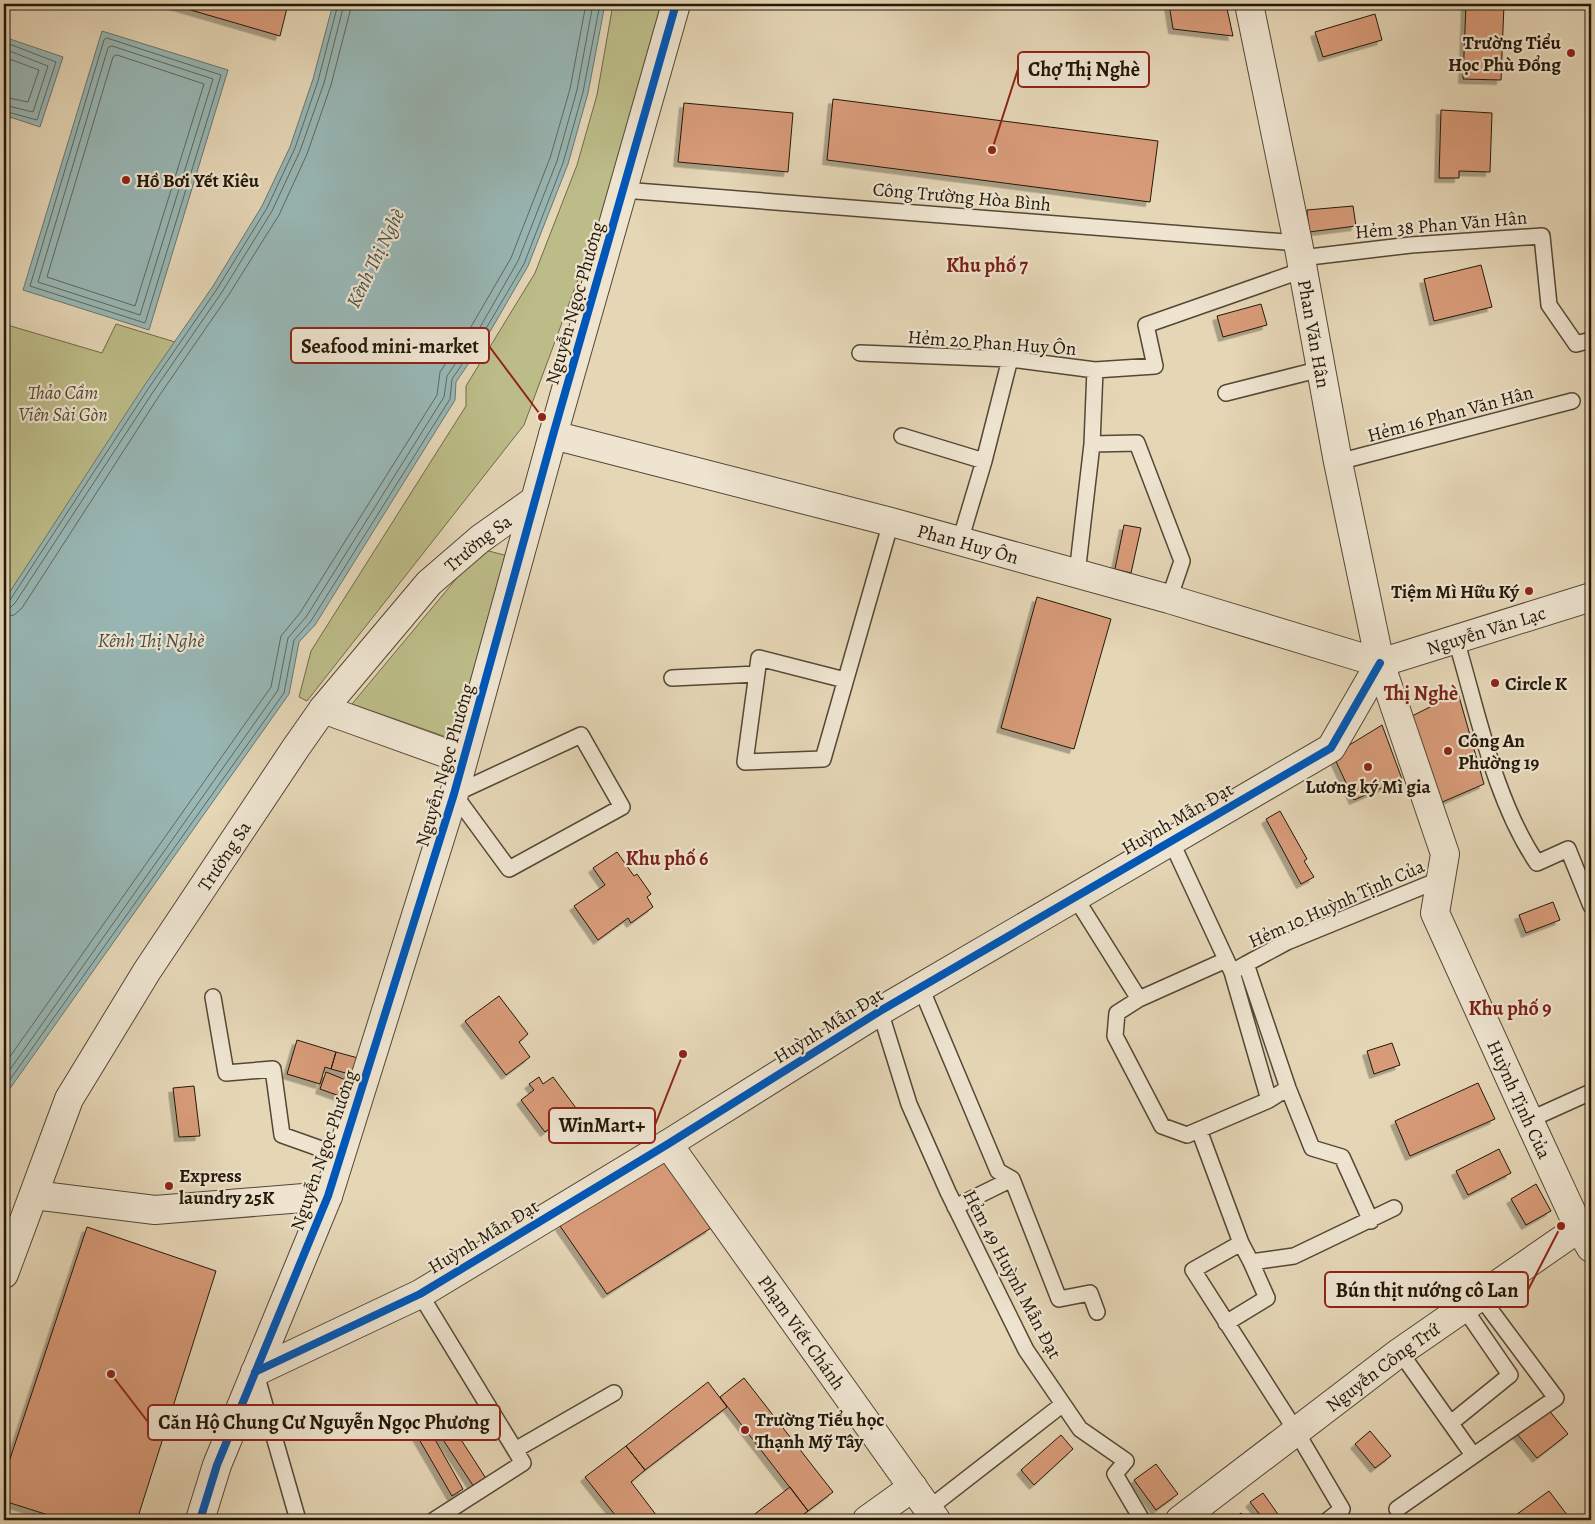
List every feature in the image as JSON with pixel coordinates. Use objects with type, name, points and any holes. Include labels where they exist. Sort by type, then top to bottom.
[{"type":"street","name":"Nguyễn Ngọc Phương","points":[[200,1520],[217,1465],[328,1196],[341,1156],[454,794],[534,500],[676,4]]},
{"type":"street","name":"Phan Văn Hân","points":[[1249,4],[1301,257],[1338,462],[1380,664]]},
{"type":"street","name":"Phan Huy Ôn","points":[[553,435],[960,541],[1169,599],[1380,664]]},
{"type":"street","name":"Trường Sa","points":[[4,1274],[69,1099],[147,971],[323,709],[429,583],[480,539],[534,500]]},
{"type":"street","name":"Nguyễn Văn Lạc","points":[[1380,664],[1591,597]]},
{"type":"street","name":"Huỳnh Mẫn Đạt","points":[[255,1372],[420,1294],[668,1144],[880,1011],[1330,748],[1380,664]]},
{"type":"street","name":"Huỳnh Tịnh Của","points":[[1380,664],[1445,854],[1435,912],[1529,1120],[1587,1233]]},
{"type":"street","points":[[323,709],[462,759]]},
{"type":"street","name":"Phạm Viết Chánh","points":[[668,1144],[932,1514]]},
{"type":"street","points":[[34,1195],[155,1210],[328,1196]]},
{"type":"street","name":"Nguyễn Công Trứ","points":[[1180,1520],[1400,1352],[1472,1302],[1587,1233]]},
{"type":"street","points":[[867,1520],[913,1487]]},
{"type":"lane","name":"Công Trường Hòa Bình","points":[[622,190],[1301,257]]},
{"type":"lane","name":"Hẻm 38 Phan Văn Hân","points":[[1301,257],[1411,244],[1542,236],[1550,305],[1576,344],[1591,340]]},
{"type":"lane","points":[[1095,370],[1154,366],[1146,325],[1301,257]]},
{"type":"lane","name":"Hẻm 20 Phan Huy Ôn","points":[[860,353],[1010,359],[1095,370],[1092,444],[1077,574]]},
{"type":"lane","points":[[960,541],[984,460],[1010,359]]},
{"type":"lane","points":[[1226,392],[1321,369]]},
{"type":"lane","name":"Hẻm 16 Phan Văn Hân","points":[[1338,462],[1572,402]]},
{"type":"lane","points":[[902,436],[984,460]]},
{"type":"lane","points":[[1092,444],[1137,443],[1182,561],[1169,599]]},
{"type":"lane","points":[[845,680],[759,658],[745,762],[823,759],[890,522]]},
{"type":"lane","points":[[1456,640],[1503,799],[1520,838],[1537,863],[1568,849],[1591,906]]},
{"type":"lane","points":[[672,678],[757,674]]},
{"type":"lane","points":[[581,735],[622,807],[509,869],[454,794],[581,735]]},
{"type":"lane","points":[[1171,841],[1229,966],[1269,1100]]},
{"type":"lane","name":"Hẻm 10 Huỳnh Tịnh Của","points":[[1198,1130],[1187,1135],[1162,1126],[1115,1036],[1117,1013],[1139,998],[1229,966],[1246,964],[1288,942],[1441,879]]},
{"type":"lane","points":[[1075,897],[1139,998]]},
{"type":"lane","points":[[1246,964],[1288,1088],[1312,1148],[1342,1157],[1371,1221]]},
{"type":"lane","points":[[921,988],[998,1172],[1012,1179],[1059,1299],[1090,1293],[1097,1312]]},
{"type":"lane","points":[[213,997],[226,1073],[273,1069],[282,1135],[341,1156]]},
{"type":"lane","name":"Hẻm 49 Huỳnh Mẫn Đạt","points":[[880,1011],[909,1104],[955,1207],[1026,1350],[1080,1429],[1126,1461],[1115,1474],[1142,1520]]},
{"type":"lane","points":[[1226,1323],[1268,1298],[1241,1244],[1198,1130],[1269,1100],[1288,1088]]},
{"type":"lane","points":[[1529,1120],[1591,1092]]},
{"type":"lane","points":[[955,1207],[1012,1179]]},
{"type":"lane","points":[[1251,1262],[1294,1256],[1371,1221],[1394,1208]]},
{"type":"lane","points":[[1241,1244],[1193,1270],[1296,1431],[1342,1509],[1328,1520]]},
{"type":"lane","points":[[420,1294],[523,1463],[434,1520]]},
{"type":"lane","points":[[1452,1422],[1510,1375],[1472,1302]]},
{"type":"lane","points":[[1397,1509],[1556,1398],[1472,1302]]},
{"type":"lane","points":[[1400,1352],[1474,1454]]},
{"type":"lane","points":[[255,1372],[298,1520]]},
{"type":"lane","points":[[515,1450],[614,1393]]},
{"type":"lane","points":[[932,1514],[1063,1404]]},
{"type":"green space","points":[[613,4],[666,4],[612,188],[524,425],[307,701],[299,697],[311,651],[466,406],[466,386],[535,273],[577,165],[597,95]]},
{"type":"green space","name":"Thảo Cầm Viên Sài Gòn","points":[[4,324],[102,353],[116,324],[175,342],[4,601]]},
{"type":"green space","points":[[481,549],[508,556],[455,740],[352,704]]},
{"type":"water","name":"Kênh Thị Nghè","points":[[333,4],[605,4],[588,93],[568,164],[528,266],[488,335],[456,382],[455,400],[315,625],[299,642],[289,694],[4,1097],[4,601],[144,386],[213,286],[262,206],[290,147],[313,79]]},
{"type":"water","name":"Hồ Bơi Yết Kiêu","points":[[102,31],[228,70],[149,330],[23,290]]},
{"type":"water","points":[[4,37],[63,57],[40,127],[4,115]]},
{"type":"building","points":[[170,4],[288,4],[280,36]]},
{"type":"building","points":[[1169,4],[1226,4],[1233,36],[1173,29]]},
{"type":"building","points":[[1466,4],[1504,4],[1501,80],[1463,79]]},
{"type":"building","points":[[1375,14],[1382,40],[1323,57],[1315,32]]},
{"type":"building","points":[[833,99],[1158,141],[1150,202],[827,160]]},
{"type":"building","points":[[684,103],[793,113],[788,172],[678,162]]},
{"type":"building","points":[[1441,110],[1492,113],[1490,172],[1459,171],[1459,178],[1439,178]]},
{"type":"building","points":[[1353,206],[1356,226],[1309,232],[1307,210]]},
{"type":"building","points":[[1481,265],[1492,307],[1434,321],[1424,279]]},
{"type":"building","points":[[1261,304],[1267,325],[1223,337],[1217,316]]},
{"type":"building","points":[[1124,525],[1141,528],[1131,573],[1115,569]]},
{"type":"building","points":[[1037,597],[1111,619],[1074,749],[1001,728]]},
{"type":"building","name":"Công An Phường 19","points":[[1458,693],[1484,784],[1440,803],[1408,718]]},
{"type":"building","name":"Lương ký Mì gia","points":[[1382,725],[1402,779],[1354,800],[1333,755]]},
{"type":"building","points":[[1280,811],[1307,859],[1304,861],[1314,877],[1301,884],[1266,819]]},
{"type":"building","points":[[617,852],[634,876],[637,874],[651,894],[647,897],[653,907],[631,923],[628,918],[598,940],[574,906],[605,885],[593,868]]},
{"type":"building","points":[[1553,902],[1560,920],[1526,933],[1519,915]]},
{"type":"building","points":[[499,996],[528,1034],[519,1042],[530,1057],[506,1075],[465,1021]]},
{"type":"building","points":[[297,1040],[336,1052],[331,1069],[325,1067],[320,1084],[287,1074]]},
{"type":"building","points":[[1392,1043],[1400,1065],[1374,1074],[1367,1051]]},
{"type":"building","points":[[336,1052],[358,1058],[353,1075],[331,1069]]},
{"type":"building","points":[[326,1072],[351,1082],[345,1098],[320,1089]]},
{"type":"building","points":[[539,1077],[543,1084],[553,1077],[576,1108],[545,1132],[521,1100],[534,1090],[529,1084]]},
{"type":"building","points":[[1478,1083],[1495,1119],[1410,1156],[1395,1121]]},
{"type":"building","points":[[194,1086],[200,1136],[179,1137],[173,1088]]},
{"type":"building","points":[[1499,1149],[1511,1173],[1468,1195],[1456,1171]]},
{"type":"building","points":[[664,1161],[711,1228],[607,1294],[560,1226]]},
{"type":"building","points":[[1536,1184],[1551,1211],[1526,1225],[1511,1199]]},
{"type":"building","points":[[87,1227],[216,1271],[137,1520],[64,1520],[4,1501],[4,1477]]},
{"type":"building","points":[[744,1378],[833,1492],[808,1511],[720,1397]]},
{"type":"building","points":[[708,1382],[727,1407],[645,1470],[626,1446]]},
{"type":"building","points":[[1548,1409],[1568,1434],[1537,1458],[1517,1434]]},
{"type":"building","points":[[447,1418],[487,1480],[474,1487],[434,1426]]},
{"type":"building","points":[[428,1427],[463,1489],[452,1496],[416,1434]]},
{"type":"building","points":[[1370,1431],[1391,1456],[1375,1468],[1355,1444]]},
{"type":"building","points":[[1061,1435],[1073,1449],[1034,1485],[1021,1470]]},
{"type":"building","points":[[626,1446],[645,1470],[631,1482],[660,1520],[619,1520],[585,1477]]},
{"type":"building","points":[[1156,1464],[1178,1494],[1156,1510],[1134,1480]]},
{"type":"building","points":[[790,1487],[808,1511],[796,1520],[747,1520]]},
{"type":"building","points":[[1549,1491],[1571,1520],[1509,1520]]},
{"type":"building","points":[[1263,1493],[1282,1520],[1264,1520],[1250,1502]]},
{"type":"building","points":[[1241,1513],[1246,1520],[1232,1520]]},
{"type":"cycle path","points":[[200,1520],[217,1465],[328,1196],[454,794],[553,435],[676,4]]},
{"type":"cycle path","points":[[255,1372],[420,1294],[668,1144],[880,1011],[1331,748],[1380,663]]},
{"type":"place","name":"Trường Tiểu Học Phù Đổng","points":[[1571,53]]},
{"type":"place","name":"Chợ Thị Nghè","points":[[992,150]]},
{"type":"place","name":"Hồ Bơi Yết Kiêu","points":[[126,180]]},
{"type":"place","name":"Seafood mini-market","points":[[542,417]]},
{"type":"place","name":"Tiệm Mì Hữu Ký","points":[[1529,591]]},
{"type":"place","name":"Circle K","points":[[1495,683]]},
{"type":"place","name":"Công An Phường 19","points":[[1448,751]]},
{"type":"place","name":"Lương ký Mì gia","points":[[1368,767]]},
{"type":"place","name":"WinMart+","points":[[683,1054]]},
{"type":"place","name":"Express laundry 25K","points":[[169,1186]]},
{"type":"place","name":"Bún thịt nướng cô Lan","points":[[1561,1226]]},
{"type":"place","name":"Căn Hộ Chung Cư Nguyễn Ngọc Phương","points":[[111,1374]]},
{"type":"place","name":"Trường Tiểu học Thạnh Mỹ Tây","points":[[745,1430]]},
{"type":"district","name":"Khu phố 7","points":[[987,265]]},
{"type":"district","name":"Thị Nghè","points":[[1421,693]]},
{"type":"district","name":"Khu phố 6","points":[[667,858]]},
{"type":"district","name":"Khu phố 9","points":[[1510,1008]]}]
